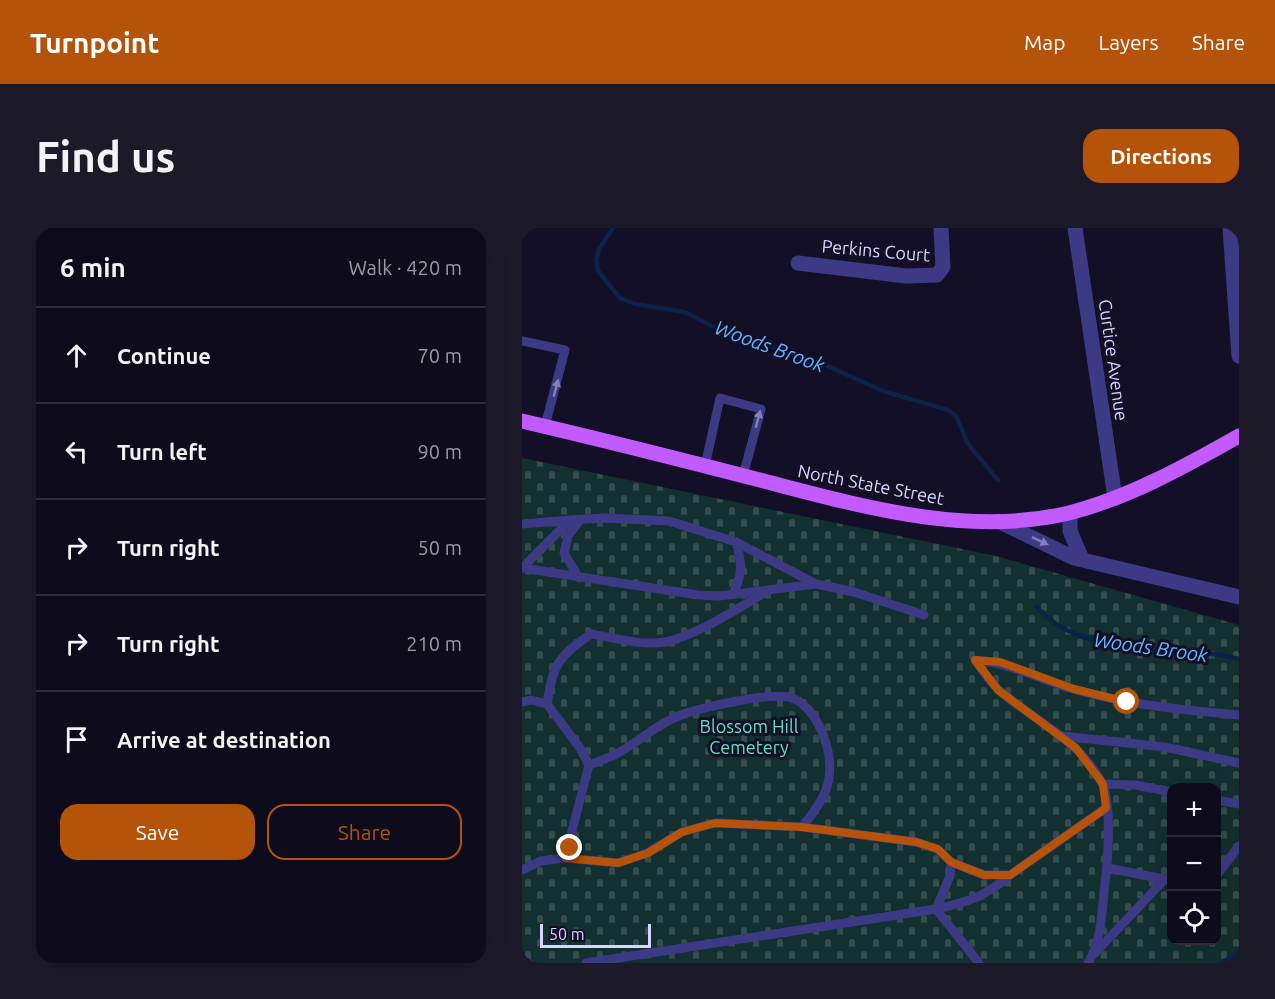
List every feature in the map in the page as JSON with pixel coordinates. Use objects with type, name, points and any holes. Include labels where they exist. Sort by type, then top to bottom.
[{"type":"main road","name":"North State Street","points":[[522,421],[901,513],[969,522],[1036,519],[1070,513],[1114,498],[1239,436]]},
{"type":"street","name":"Perkins Court","points":[[798,263],[927,277],[937,275],[943,267],[941,228]]},
{"type":"street","name":"Curtice Avenue","points":[[1075,228],[1114,498]]},
{"type":"street","points":[[1230,228],[1239,356]]},
{"type":"street","points":[[1070,513],[1070,531],[1082,559]]},
{"type":"street","points":[[998,521],[1074,558],[1239,597]]},
{"type":"lane","points":[[522,341],[565,350],[545,426]]},
{"type":"lane","points":[[705,466],[720,398],[761,409],[743,476]]},
{"type":"lane","points":[[522,568],[575,520]]},
{"type":"lane","points":[[575,520],[564,553],[579,578]]},
{"type":"lane","points":[[522,524],[575,520],[669,521],[736,542],[816,584],[854,592],[924,615]]},
{"type":"lane","points":[[733,594],[741,577],[743,564],[736,542]]},
{"type":"lane","points":[[522,568],[698,595],[733,594],[816,584]]},
{"type":"lane","points":[[547,704],[551,675],[564,652],[591,634],[665,642],[717,621],[769,590]]},
{"type":"lane","points":[[1090,959],[1099,927],[1107,868],[1106,808],[1103,784],[1076,748],[998,690],[975,660],[1000,662],[1074,689],[1127,702],[1239,715]]},
{"type":"lane","points":[[589,765],[619,752],[651,730],[677,717],[715,705],[792,698],[807,707],[822,731],[830,756],[830,778],[820,806],[802,827]]},
{"type":"lane","points":[[522,702],[531,700],[547,704],[580,748],[589,765],[566,858]]},
{"type":"lane","points":[[1060,736],[1165,747],[1239,763]]},
{"type":"lane","points":[[1103,784],[1135,785],[1167,791]]},
{"type":"lane","points":[[1221,801],[1239,804]]},
{"type":"lane","points":[[586,963],[936,909],[972,901],[992,891],[1010,875],[1106,808]]},
{"type":"lane","points":[[522,870],[541,861],[566,858],[618,863],[648,853],[682,832],[715,823],[802,827],[916,842],[938,849],[951,862],[984,875],[1010,875]]},
{"type":"lane","points":[[1221,869],[1239,846]]},
{"type":"lane","points":[[936,909],[950,876],[951,862]]},
{"type":"lane","points":[[1107,868],[1167,880]]},
{"type":"lane","points":[[1090,959],[1167,881]]},
{"type":"lane","points":[[936,909],[979,963]]},
{"type":"lane","points":[[522,958],[528,963]]},
{"type":"green space","name":"Blossom Hill Cemetery","points":[[522,458],[996,556],[1239,625],[1239,963],[522,963]]},
{"type":"waterway","name":"Woods Brook","points":[[613,228],[599,249],[596,260],[598,271],[620,298],[635,304],[685,312],[735,338],[799,353],[883,391],[948,410],[956,416],[968,444],[998,480]]},
{"type":"waterway","name":"Woods Brook","points":[[1037,607],[1056,624],[1079,636],[1105,643],[1214,654],[1239,659]]},
{"type":"waterway","name":"Woods Brook","points":[[1222,963],[1239,952]]},
{"type":"route","points":[[570,848],[566,858],[618,863],[648,853],[682,832],[715,823],[802,827],[916,842],[938,849],[951,862],[984,875],[1010,875],[1106,808],[1103,784],[1076,748],[998,690],[975,660],[1000,662],[1074,689],[1127,702]]}]
